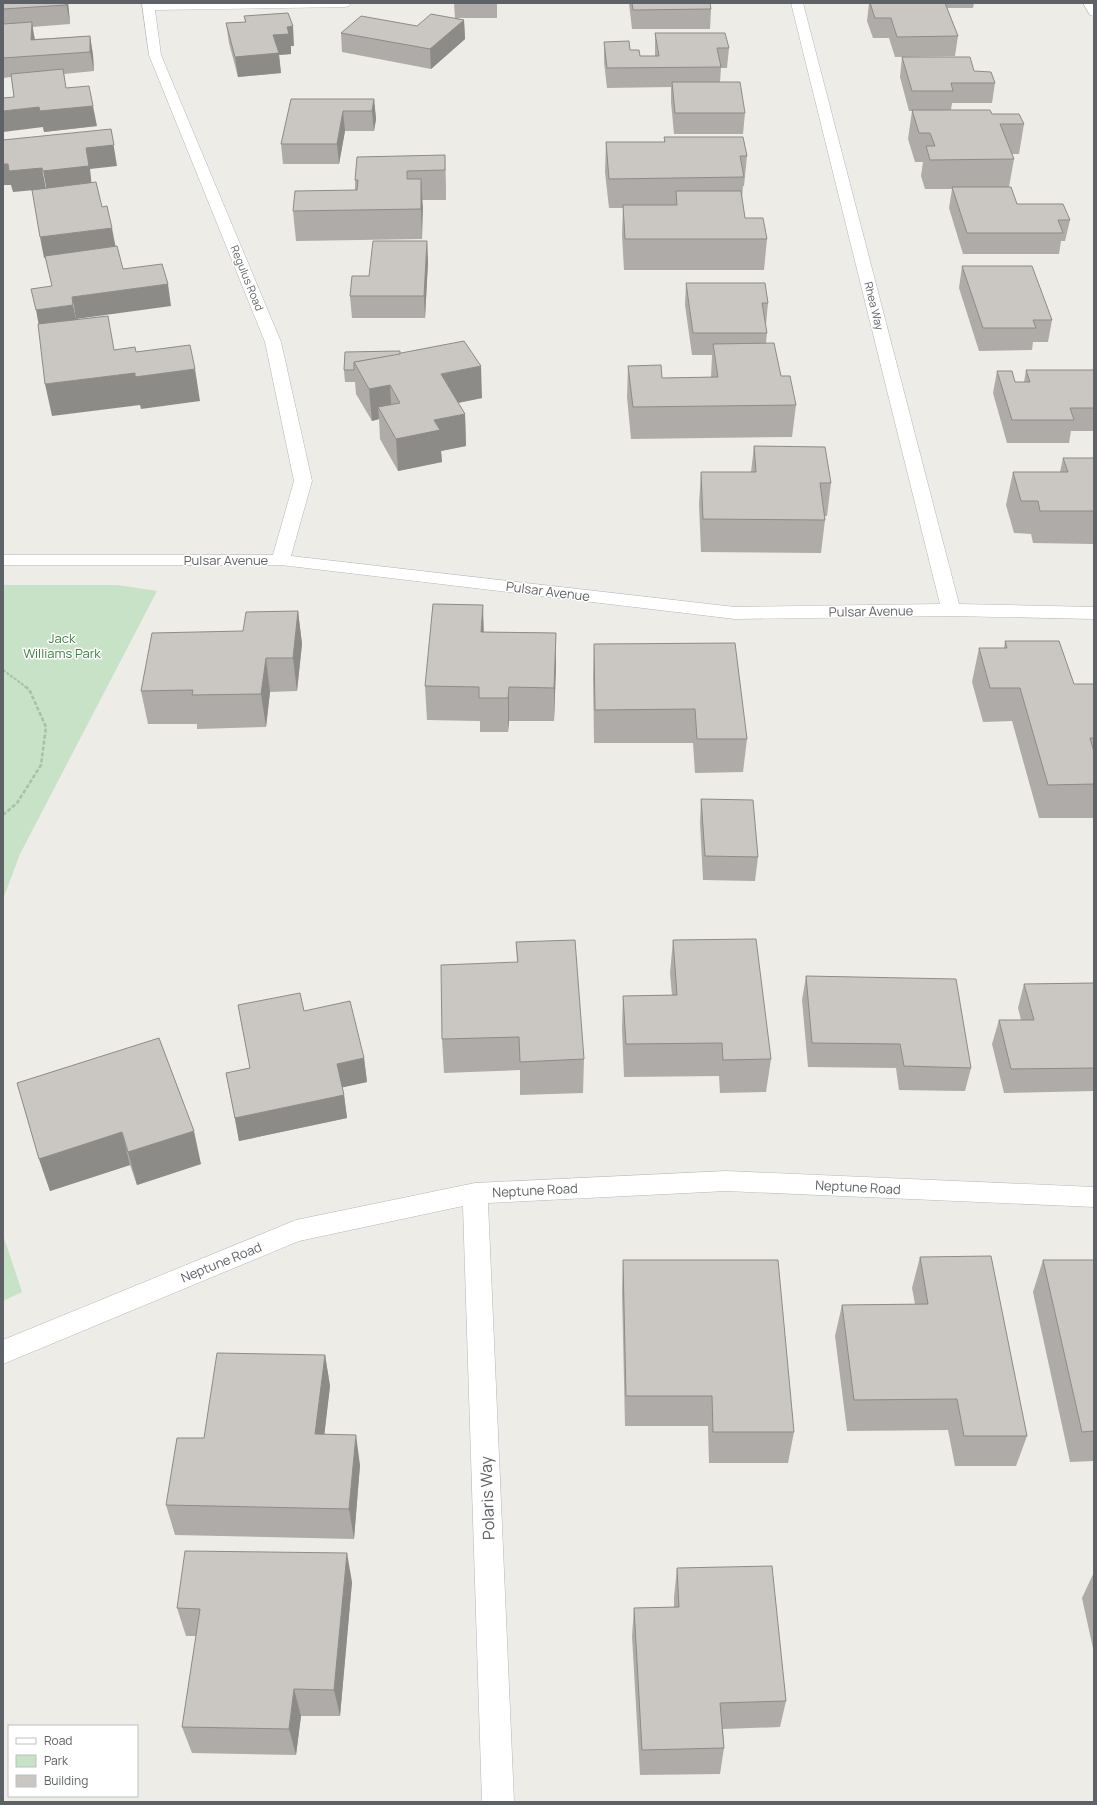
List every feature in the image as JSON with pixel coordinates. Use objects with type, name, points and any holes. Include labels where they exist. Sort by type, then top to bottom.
[{"type":"street","points":[[148,5],[345,3]]},
{"type":"street","name":"Rhea Way","points":[[797,3],[951,610]]},
{"type":"street","points":[[1089,3],[1094,12]]},
{"type":"street","name":"Regulus Road","points":[[148,5],[155,55],[273,342],[303,481],[282,560]]},
{"type":"street","name":"Pulsar Avenue","points":[[3,560],[282,560],[735,613],[951,610],[1094,612]]},
{"type":"street","name":"Neptune Road","points":[[3,1352],[296,1232],[475,1193],[726,1181],[1094,1197]]},
{"type":"street","name":"Polaris Way","points":[[475,1193],[498,1802]]},
{"type":"path","points":[[3,670],[29,689],[46,727],[41,765],[17,803],[3,815]]},
{"type":"green space","name":"Jack Williams Park","points":[[3,585],[118,585],[157,591],[20,854],[3,899]]},
{"type":"green space","points":[[3,1235],[22,1292],[3,1301]]},
{"type":"building","points":[[3,3],[66,3],[66,5],[3,9]]},
{"type":"building","points":[[632,3],[710,3],[711,9],[633,10]]},
{"type":"building","points":[[870,3],[945,3],[958,36],[897,37],[891,18],[875,18]]},
{"type":"building","points":[[288,13],[293,26],[287,27],[289,34],[273,35],[279,53],[235,57],[226,23],[246,22],[244,16]]},
{"type":"building","points":[[431,14],[464,20],[430,49],[341,33],[361,16],[417,26]]},
{"type":"building","points":[[32,22],[31,40],[90,36],[90,52],[3,58],[3,24]]},
{"type":"building","points":[[655,33],[725,33],[729,48],[717,48],[721,67],[607,68],[604,42],[629,41],[630,50],[639,50],[640,56],[659,56]]},
{"type":"building","points":[[902,57],[970,57],[974,71],[991,72],[995,83],[951,83],[953,91],[912,91]]},
{"type":"building","points":[[63,69],[66,88],[89,86],[93,106],[40,111],[39,107],[3,111],[3,98],[14,97],[11,74]]},
{"type":"building","points":[[672,82],[740,82],[745,113],[675,113]]},
{"type":"building","points":[[291,99],[374,99],[372,111],[343,111],[337,144],[281,144]]},
{"type":"building","points":[[912,110],[990,110],[992,114],[1019,114],[1024,124],[1000,124],[1014,159],[930,160],[926,146],[935,146],[930,133],[919,133]]},
{"type":"building","points":[[111,129],[114,145],[86,148],[89,166],[43,171],[42,168],[9,171],[8,164],[3,164],[3,140]]},
{"type":"building","points":[[664,137],[743,137],[747,156],[740,156],[744,177],[609,179],[606,142],[665,142]]},
{"type":"building","points":[[445,155],[445,170],[407,171],[407,179],[421,179],[421,209],[293,211],[295,191],[357,190],[358,180],[355,180],[357,157]]},
{"type":"building","points":[[96,182],[102,207],[107,206],[112,228],[40,237],[32,190]]},
{"type":"building","points":[[952,187],[1011,187],[1017,204],[1063,204],[1070,220],[1058,220],[1063,233],[967,233]]},
{"type":"building","points":[[676,191],[741,191],[745,218],[763,218],[767,239],[625,239],[623,205],[677,205]]},
{"type":"building","points":[[373,241],[427,241],[424,296],[350,296],[352,276],[369,276]]},
{"type":"building","points":[[117,246],[123,269],[162,264],[168,284],[72,297],[73,305],[36,310],[31,289],[52,286],[45,256]]},
{"type":"building","points":[[962,266],[1032,266],[1052,320],[1033,320],[1036,328],[983,328]]},
{"type":"building","points":[[686,283],[765,283],[768,303],[762,303],[767,333],[693,333]]},
{"type":"building","points":[[108,316],[114,350],[135,347],[136,352],[190,345],[195,369],[135,377],[135,373],[45,384],[38,324]]},
{"type":"building","points":[[464,341],[481,366],[441,374],[465,414],[434,420],[440,430],[396,439],[378,407],[400,403],[390,385],[369,389],[354,362]]},
{"type":"building","points":[[774,343],[781,376],[790,376],[796,405],[633,407],[628,366],[661,365],[662,378],[718,377],[713,344]]},
{"type":"building","points":[[400,351],[400,354],[354,362],[354,370],[344,370],[345,352]]},
{"type":"building","points":[[1026,370],[1094,370],[1094,408],[1070,408],[1074,420],[1012,420],[997,371],[1012,371],[1015,382],[1030,382]]},
{"type":"building","points":[[754,446],[825,447],[831,483],[820,483],[825,520],[703,519],[701,472],[756,472]]},
{"type":"building","points":[[1063,458],[1094,458],[1094,511],[1040,511],[1038,501],[1021,501],[1013,472],[1068,472]]},
{"type":"building","points":[[433,604],[483,605],[481,632],[556,633],[554,688],[509,687],[508,698],[479,698],[479,687],[425,686]]},
{"type":"building","points":[[298,611],[293,658],[266,658],[261,694],[192,695],[193,690],[141,691],[152,633],[243,631],[246,612]]},
{"type":"building","points":[[1005,641],[1059,641],[1074,684],[1094,684],[1094,738],[1090,738],[1094,752],[1094,784],[1048,785],[1020,688],[990,688],[979,648],[1007,648]]},
{"type":"building","points":[[735,643],[747,739],[697,739],[695,709],[595,710],[594,644]]},
{"type":"building","points":[[701,799],[753,800],[758,857],[705,856]]},
{"type":"building","points":[[756,939],[771,1059],[723,1060],[722,1043],[626,1044],[623,996],[677,995],[673,940]]},
{"type":"building","points":[[575,940],[584,1059],[520,1062],[519,1037],[442,1039],[441,965],[518,962],[516,942]]},
{"type":"building","points":[[806,976],[956,979],[971,1068],[904,1066],[900,1044],[812,1043]]},
{"type":"building","points":[[1094,983],[1094,1068],[1011,1069],[999,1020],[1034,1020],[1024,984]]},
{"type":"building","points":[[300,993],[304,1011],[350,1001],[364,1058],[337,1064],[344,1095],[235,1118],[226,1073],[250,1068],[238,1005]]},
{"type":"building","points":[[159,1038],[194,1131],[128,1152],[122,1132],[39,1159],[17,1083]]},
{"type":"building","points":[[991,1256],[1027,1436],[964,1436],[957,1399],[854,1400],[842,1305],[928,1304],[920,1257]]},
{"type":"building","points":[[623,1260],[778,1260],[794,1432],[713,1432],[712,1396],[626,1396]]},
{"type":"building","points":[[1043,1260],[1094,1260],[1094,1431],[1082,1432]]},
{"type":"building","points":[[217,1353],[325,1355],[315,1434],[356,1435],[349,1509],[166,1505],[177,1438],[204,1438]]},
{"type":"building","points":[[185,1551],[347,1553],[334,1690],[294,1689],[289,1729],[182,1727],[200,1609],[177,1608]]},
{"type":"building","points":[[772,1566],[786,1701],[720,1703],[724,1748],[642,1750],[634,1608],[679,1607],[677,1568]]}]
